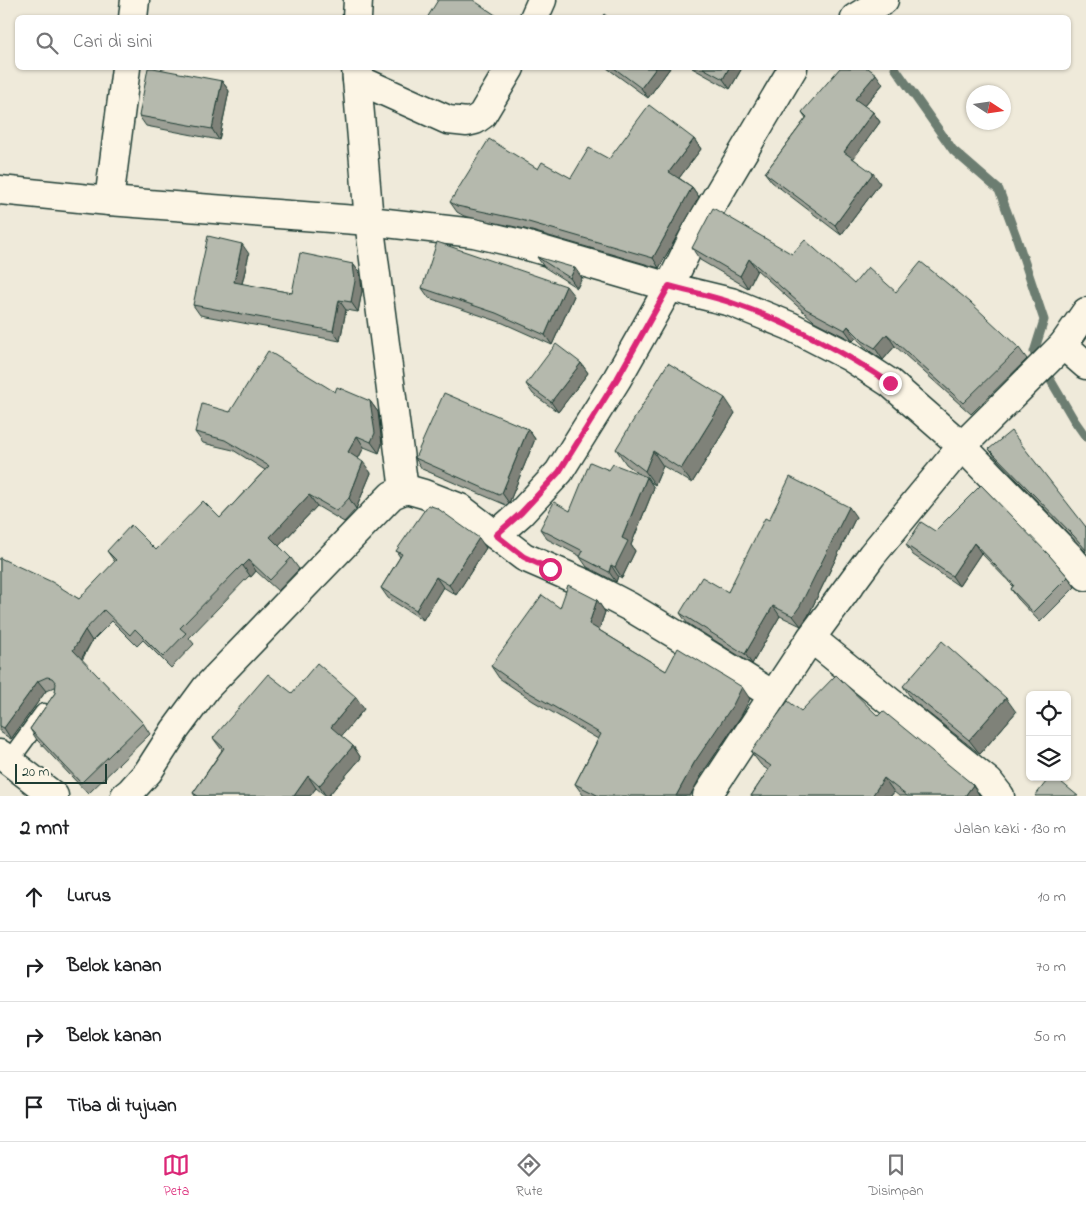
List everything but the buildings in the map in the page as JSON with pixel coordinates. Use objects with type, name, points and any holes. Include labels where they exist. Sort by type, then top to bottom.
[{"type":"street","points":[[134,15],[136,0]]},
{"type":"street","points":[[358,0],[358,15]]},
{"type":"street","points":[[535,15],[542,0]]},
{"type":"street","points":[[860,15],[884,0]]},
{"type":"street","points":[[109,201],[126,70]]},
{"type":"street","points":[[357,73],[448,120],[467,122],[475,120],[482,114],[509,70]]},
{"type":"street","points":[[496,535],[521,513],[559,472],[617,379],[669,286],[697,230],[792,70]]},
{"type":"street","points":[[357,73],[369,221],[404,490]]},
{"type":"street","points":[[0,190],[109,201],[369,221],[474,233],[521,244],[731,302],[790,326],[850,357],[890,383],[962,446],[1069,556],[1086,576]]},
{"type":"street","points":[[707,796],[811,638],[872,555],[962,446],[1063,345],[1086,312]]},
{"type":"street","points":[[1063,345],[1086,365]]},
{"type":"street","points":[[124,796],[148,772],[175,730],[206,688],[386,501],[404,490],[424,494],[460,508],[524,557],[630,607],[773,695]]},
{"type":"street","points":[[811,638],[989,782],[1000,796]]},
{"type":"street","points":[[3,758],[54,796]]},
{"type":"lane","points":[[3,758],[54,698]]},
{"type":"waterway","points":[[896,70],[953,150],[999,190],[1044,320],[1034,352],[1086,437]]},
{"type":"route","points":[[550,569],[524,557],[496,535],[521,513],[559,472],[617,379],[669,286],[731,302],[790,326],[850,357],[890,383]]}]
